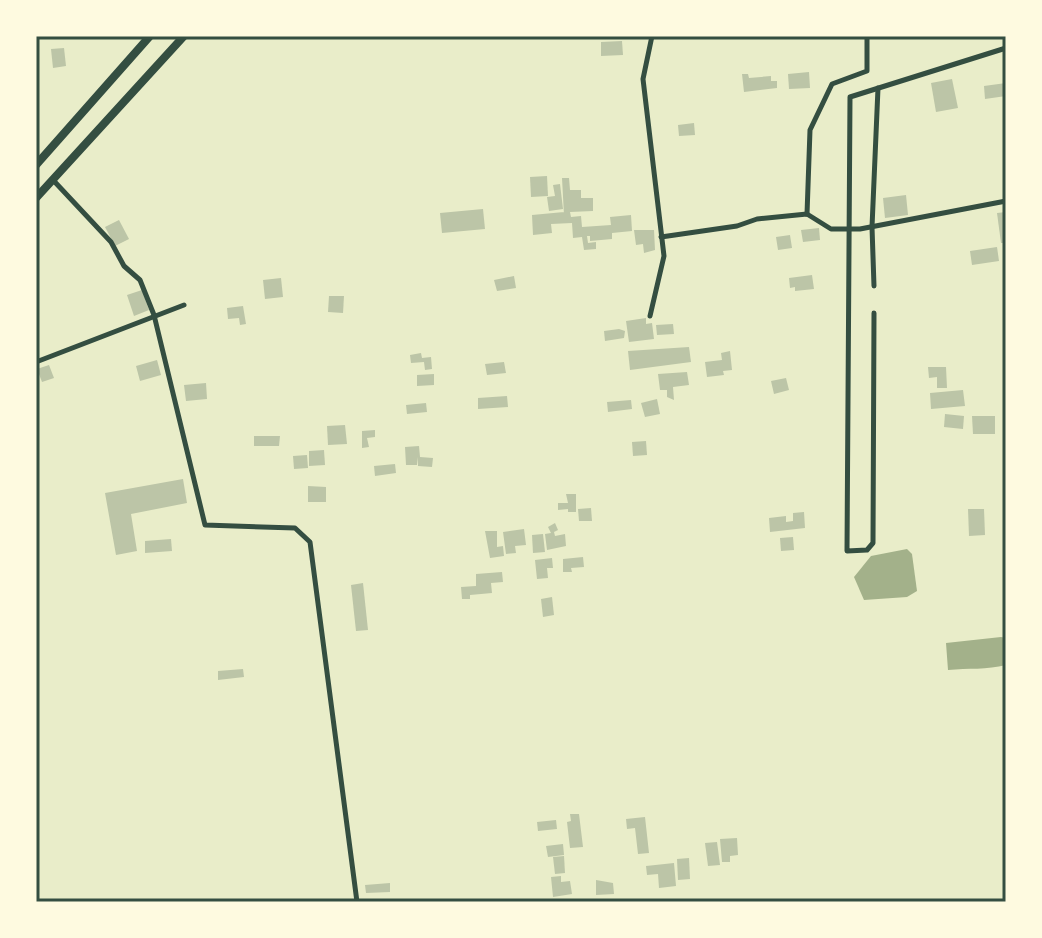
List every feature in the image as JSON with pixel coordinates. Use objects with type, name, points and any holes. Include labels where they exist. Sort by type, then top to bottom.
[{"type":"highway","points":[[36,165],[150,36]]},
{"type":"highway","points":[[36,198],[184,36]]},
{"type":"street","points":[[650,316],[664,256],[643,79],[652,36]]},
{"type":"street","points":[[807,214],[810,130],[832,84],[867,71],[867,36]]},
{"type":"street","points":[[874,313],[873,543],[867,550],[847,551],[850,97],[1006,48]]},
{"type":"street","points":[[874,286],[872,227],[878,88]]},
{"type":"street","points":[[53,179],[111,242],[124,266],[140,280],[154,315],[205,525],[295,528],[310,542],[357,902]]},
{"type":"street","points":[[661,237],[737,226],[757,219],[807,214],[831,229],[872,227],[1006,201]]},
{"type":"street","points":[[36,362],[184,305]]},
{"type":"shaded area","points":[[907,549],[912,554],[917,591],[907,597],[864,600],[854,577],[871,556]]},
{"type":"shaded area","points":[[1006,638],[1006,665],[948,670],[946,643]]},
{"type":"building","points":[[622,41],[623,55],[601,56],[601,42]]},
{"type":"building","points":[[64,48],[66,66],[53,68],[51,49]]},
{"type":"building","points":[[809,72],[810,88],[789,89],[788,74]]},
{"type":"building","points":[[742,74],[748,74],[749,78],[771,76],[771,81],[777,81],[777,88],[744,92]]},
{"type":"building","points":[[952,79],[958,108],[936,112],[931,83]]},
{"type":"building","points":[[1006,83],[1006,96],[985,99],[984,86]]},
{"type":"building","points":[[694,123],[695,135],[679,136],[678,125]]},
{"type":"building","points":[[547,176],[548,196],[531,197],[530,177]]},
{"type":"building","points":[[562,178],[569,178],[570,190],[581,190],[581,198],[593,198],[593,211],[570,212],[571,217],[581,216],[582,227],[611,225],[610,217],[631,215],[632,231],[612,233],[612,239],[590,241],[590,236],[587,236],[588,243],[596,242],[596,249],[584,250],[582,237],[573,238],[572,223],[551,224],[552,233],[533,235],[532,215],[564,212]]},
{"type":"building","points":[[560,184],[563,209],[549,211],[547,197],[555,196],[553,185]]},
{"type":"building","points":[[906,195],[908,215],[885,218],[883,198]]},
{"type":"building","points":[[483,209],[485,229],[442,233],[440,213]]},
{"type":"building","points":[[1006,212],[1006,243],[1001,243],[997,213]]},
{"type":"building","points":[[119,220],[129,239],[115,246],[105,227]]},
{"type":"building","points":[[819,228],[820,240],[803,242],[801,230]]},
{"type":"building","points":[[634,230],[654,230],[655,250],[644,253],[643,244],[636,245]]},
{"type":"building","points":[[790,235],[792,248],[778,250],[776,237]]},
{"type":"building","points":[[997,247],[999,261],[972,265],[970,251]]},
{"type":"building","points":[[812,275],[814,289],[795,291],[795,287],[790,288],[789,278]]},
{"type":"building","points":[[514,276],[516,288],[497,291],[494,280]]},
{"type":"building","points":[[281,278],[283,297],[265,299],[263,280]]},
{"type":"building","points":[[142,290],[149,310],[134,316],[127,295]]},
{"type":"building","points":[[329,296],[344,296],[343,313],[328,312]]},
{"type":"building","points":[[243,306],[246,324],[240,325],[239,318],[228,319],[227,308]]},
{"type":"building","points":[[646,318],[646,324],[652,323],[654,339],[629,342],[626,321]]},
{"type":"building","points":[[673,324],[674,334],[657,335],[656,325]]},
{"type":"building","points":[[604,331],[625,331],[624,338],[605,341]]},
{"type":"building","points":[[689,347],[691,362],[630,370],[628,351]]},
{"type":"building","points":[[730,351],[732,370],[723,371],[724,375],[707,377],[705,362],[722,360],[721,353]]},
{"type":"building","points":[[421,353],[422,358],[431,357],[432,369],[425,370],[424,362],[411,363],[410,355]]},
{"type":"building","points":[[157,360],[161,375],[140,381],[136,366]]},
{"type":"building","points":[[504,362],[506,373],[487,375],[485,364]]},
{"type":"building","points":[[49,365],[54,378],[42,382],[37,369]]},
{"type":"building","points":[[928,367],[946,367],[947,388],[937,388],[937,377],[929,378]]},
{"type":"building","points":[[687,372],[689,385],[673,387],[674,400],[667,397],[667,390],[660,390],[658,374]]},
{"type":"building","points":[[434,374],[434,385],[417,386],[417,375]]},
{"type":"building","points":[[786,378],[789,390],[774,394],[771,381]]},
{"type":"building","points":[[206,383],[207,399],[186,401],[184,385]]},
{"type":"building","points":[[963,390],[965,406],[931,409],[930,393]]},
{"type":"building","points":[[507,396],[508,407],[478,409],[478,398]]},
{"type":"building","points":[[657,399],[660,414],[645,417],[641,403]]},
{"type":"building","points":[[631,400],[632,409],[608,412],[607,402]]},
{"type":"building","points":[[426,403],[427,412],[407,414],[406,405]]},
{"type":"building","points":[[945,414],[964,416],[963,429],[944,427]]},
{"type":"building","points":[[972,416],[995,416],[995,434],[973,434]]},
{"type":"building","points":[[345,425],[347,444],[328,445],[327,426]]},
{"type":"building","points":[[375,430],[375,437],[367,438],[369,447],[362,448],[362,431]]},
{"type":"building","points":[[254,436],[280,436],[279,446],[254,446]]},
{"type":"building","points":[[646,441],[647,455],[633,456],[632,442]]},
{"type":"building","points":[[419,446],[420,457],[433,458],[432,467],[418,466],[418,457],[417,465],[406,465],[405,447]]},
{"type":"building","points":[[324,450],[325,465],[309,466],[309,451]]},
{"type":"building","points":[[307,455],[308,468],[294,469],[293,456]]},
{"type":"building","points":[[395,464],[396,473],[375,476],[374,466]]},
{"type":"building","points":[[183,479],[187,503],[131,514],[137,551],[116,555],[105,493]]},
{"type":"building","points":[[308,486],[326,487],[326,502],[308,502]]},
{"type":"building","points":[[566,494],[576,494],[576,512],[558,510],[558,503],[568,503]]},
{"type":"building","points":[[591,508],[592,521],[579,521],[578,509]]},
{"type":"building","points":[[968,509],[984,509],[985,535],[969,536]]},
{"type":"building","points":[[804,512],[805,528],[770,532],[769,518],[786,516],[786,522],[793,521],[793,513]]},
{"type":"building","points":[[555,523],[558,530],[554,532],[555,536],[565,534],[566,546],[547,550],[545,534],[551,533],[548,527]]},
{"type":"building","points":[[524,529],[526,545],[515,546],[516,553],[506,554],[503,532]]},
{"type":"building","points":[[485,531],[497,531],[497,547],[503,546],[504,556],[490,558]]},
{"type":"building","points":[[543,534],[545,552],[533,553],[532,535]]},
{"type":"building","points":[[793,537],[794,550],[781,551],[780,538]]},
{"type":"building","points":[[171,539],[172,551],[145,553],[145,541]]},
{"type":"building","points":[[583,557],[584,567],[563,572],[563,559]]},
{"type":"building","points":[[552,558],[553,568],[547,568],[548,578],[537,579],[535,560]]},
{"type":"building","points":[[502,572],[503,582],[491,583],[492,593],[462,599],[461,587],[476,586],[476,574]]},
{"type":"building","points":[[363,583],[368,630],[356,631],[351,585]]},
{"type":"building","points":[[552,597],[554,615],[543,617],[541,599]]},
{"type":"building","points":[[243,669],[244,677],[218,680],[218,671]]},
{"type":"building","points":[[570,814],[579,814],[583,847],[570,848],[567,822],[571,821]]},
{"type":"building","points":[[645,817],[649,853],[638,854],[635,828],[627,829],[626,819]]},
{"type":"building","points":[[556,820],[557,829],[538,831],[537,822]]},
{"type":"building","points":[[737,838],[738,855],[730,856],[730,862],[722,862],[720,839]]},
{"type":"building","points":[[717,842],[720,865],[708,866],[705,843]]},
{"type":"building","points":[[563,844],[564,855],[548,857],[546,846]]},
{"type":"building","points":[[564,856],[565,873],[555,874],[553,857]]},
{"type":"building","points":[[689,858],[690,879],[678,880],[677,859]]},
{"type":"building","points":[[674,863],[676,886],[659,888],[658,874],[647,875],[646,866]]},
{"type":"building","points":[[561,876],[561,882],[570,881],[572,894],[553,897],[551,877]]},
{"type":"building","points":[[596,880],[613,883],[614,894],[596,895]]},
{"type":"building","points":[[390,883],[390,892],[366,893],[365,885]]}]
